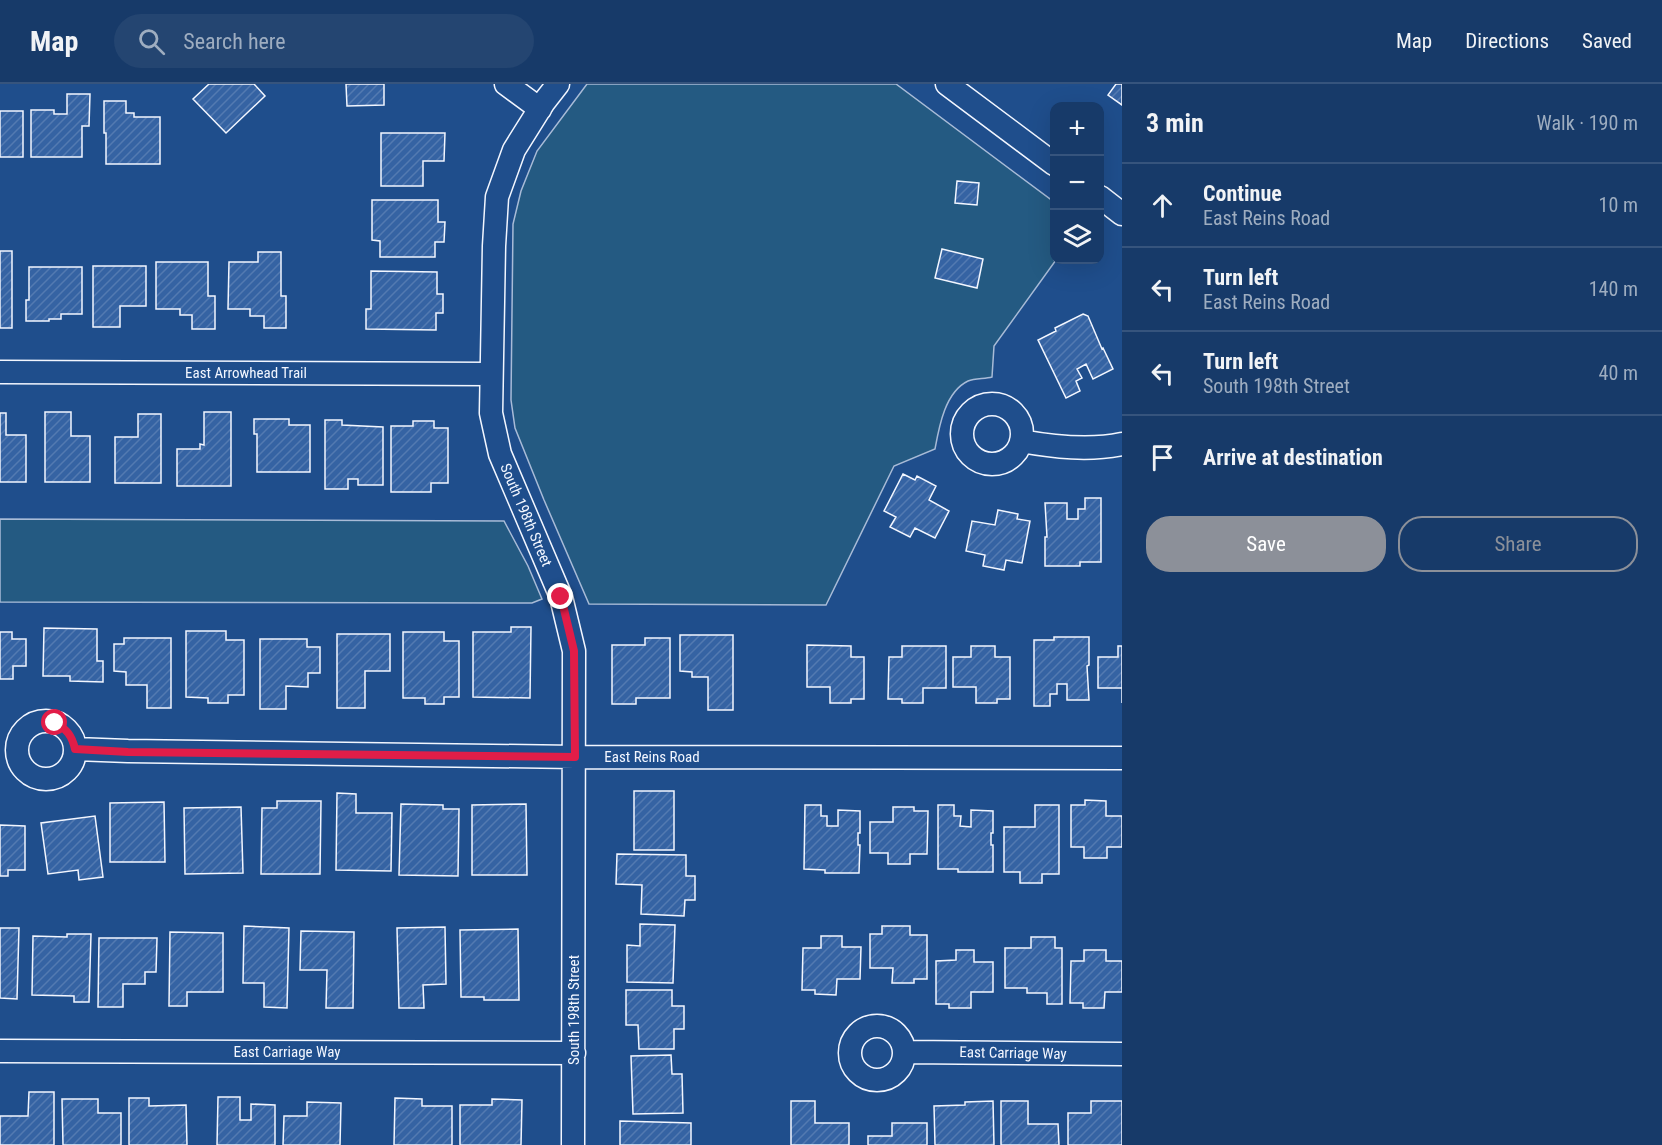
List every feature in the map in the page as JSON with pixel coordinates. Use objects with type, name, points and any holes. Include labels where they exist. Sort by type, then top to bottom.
[{"type":"street","points":[[506,84],[540,109]]},
{"type":"street","name":"South 198th Street","points":[[558,84],[514,150],[497,197],[491,413],[500,454],[561,597],[574,651],[573,1145]]},
{"type":"street","points":[[947,84],[1050,161]]},
{"type":"street","points":[[1104,200],[1122,214]]},
{"type":"street","name":"East Arrowhead Trail","points":[[0,372],[491,374]]},
{"type":"street","points":[[1021,441],[1047,446],[1084,448],[1122,444]]},
{"type":"street","name":"East Reins Road","points":[[75,749],[128,752],[575,757],[1122,758]]},
{"type":"street","name":"East Carriage Way","points":[[0,1051],[574,1053]]},
{"type":"street","name":"East Carriage Way","points":[[905,1052],[1122,1054]]},
{"type":"shaded area","points":[[587,84],[896,84],[1050,199],[1050,264],[1053,264],[994,346],[992,377],[968,381],[954,393],[944,411],[935,449],[894,466],[826,605],[589,604],[515,428],[511,400],[513,224],[521,191],[537,151]]},
{"type":"shaded area","points":[[0,519],[504,521],[528,566],[542,599],[532,603],[0,602]]},
{"type":"building","points":[[209,84],[254,84],[265,96],[226,133],[193,99]]},
{"type":"building","points":[[346,84],[384,84],[384,105],[347,106]]},
{"type":"building","points":[[1116,84],[1122,84],[1122,105],[1108,95]]},
{"type":"building","points":[[67,94],[90,94],[89,126],[82,126],[82,157],[31,157],[31,110],[54,110],[54,114],[67,114]]},
{"type":"building","points":[[104,101],[126,101],[126,113],[134,113],[134,117],[160,117],[160,164],[106,164]]},
{"type":"building","points":[[0,111],[23,111],[23,157],[0,157]]},
{"type":"building","points":[[381,133],[445,133],[444,161],[423,161],[423,186],[381,186]]},
{"type":"building","points":[[957,181],[979,183],[977,205],[955,203]]},
{"type":"building","points":[[372,200],[438,200],[438,222],[445,222],[444,242],[435,242],[435,257],[380,257],[380,241],[372,240]]},
{"type":"building","points":[[942,249],[983,259],[977,288],[935,278]]},
{"type":"building","points":[[0,251],[12,251],[12,328],[0,328]]},
{"type":"building","points":[[258,252],[281,252],[281,296],[286,296],[286,328],[264,328],[264,316],[250,316],[250,309],[228,309],[229,262],[258,262]]},
{"type":"building","points":[[156,262],[208,262],[208,296],[215,296],[215,329],[192,329],[192,315],[180,315],[180,309],[156,309]]},
{"type":"building","points":[[93,266],[146,266],[146,306],[120,306],[120,327],[93,327]]},
{"type":"building","points":[[29,267],[82,267],[82,314],[61,314],[61,319],[49,319],[49,321],[26,321],[26,300],[29,300]]},
{"type":"building","points":[[371,271],[437,272],[437,294],[443,294],[443,313],[436,313],[436,330],[366,329],[366,309],[371,309]]},
{"type":"building","points":[[1083,314],[1088,316],[1113,369],[1093,379],[1086,364],[1077,369],[1082,378],[1076,381],[1080,391],[1066,398],[1038,340],[1056,331],[1055,328]]},
{"type":"building","points":[[45,412],[71,412],[71,436],[90,436],[90,482],[45,482]]},
{"type":"building","points":[[204,412],[231,412],[231,486],[177,486],[177,449],[200,449],[200,444],[204,445]]},
{"type":"building","points":[[0,413],[6,413],[6,435],[26,435],[26,482],[0,482]]},
{"type":"building","points":[[138,414],[161,414],[161,483],[115,483],[115,437],[138,437]]},
{"type":"building","points":[[254,419],[289,419],[289,425],[310,425],[310,472],[257,472],[257,434],[254,434]]},
{"type":"building","points":[[325,420],[342,420],[342,425],[383,427],[383,485],[358,485],[358,479],[348,479],[348,489],[325,489]]},
{"type":"building","points":[[413,421],[434,421],[434,428],[448,428],[448,483],[431,483],[431,492],[391,492],[391,426],[413,426]]},
{"type":"building","points":[[903,474],[915,480],[917,476],[936,486],[929,500],[949,511],[935,538],[915,528],[910,537],[890,527],[896,517],[884,511]]},
{"type":"building","points":[[1085,498],[1101,498],[1101,562],[1080,562],[1080,566],[1045,566],[1045,537],[1047,537],[1045,503],[1067,503],[1067,519],[1078,519],[1078,509],[1085,509]]},
{"type":"building","points":[[998,510],[1018,514],[1017,519],[1030,521],[1022,563],[1006,560],[1004,570],[983,566],[985,555],[966,551],[972,521],[995,525]]},
{"type":"building","points":[[511,627],[531,627],[530,698],[473,697],[473,632],[511,632]]},
{"type":"building","points":[[44,628],[97,629],[97,661],[103,661],[103,682],[70,681],[70,676],[43,676]]},
{"type":"building","points":[[186,631],[226,631],[226,640],[244,640],[244,695],[228,695],[228,703],[208,703],[208,698],[186,697]]},
{"type":"building","points":[[0,632],[12,632],[12,639],[26,639],[26,666],[13,666],[13,679],[0,679]]},
{"type":"building","points":[[403,632],[444,632],[444,641],[459,641],[459,697],[444,697],[444,704],[425,704],[425,698],[403,698]]},
{"type":"building","points":[[337,634],[390,634],[390,671],[365,671],[365,708],[337,708]]},
{"type":"building","points":[[680,635],[733,635],[733,710],[708,710],[708,677],[692,677],[692,672],[680,671]]},
{"type":"building","points":[[1054,637],[1089,637],[1089,665],[1087,666],[1089,700],[1067,700],[1067,684],[1057,684],[1057,694],[1050,694],[1050,706],[1034,706],[1034,640],[1054,640]]},
{"type":"building","points":[[124,638],[171,638],[171,708],[147,708],[147,685],[126,685],[126,672],[114,671],[114,644],[124,644]]},
{"type":"building","points":[[645,638],[670,638],[670,698],[636,698],[636,704],[612,704],[612,645],[645,645]]},
{"type":"building","points":[[260,639],[307,639],[307,647],[320,647],[320,673],[308,673],[308,687],[286,686],[286,709],[260,709]]},
{"type":"building","points":[[807,645],[851,646],[851,657],[864,657],[864,699],[851,699],[851,703],[830,703],[830,687],[807,687]]},
{"type":"building","points":[[902,646],[946,646],[946,688],[923,688],[923,703],[902,703],[902,699],[888,699],[889,657],[902,657]]},
{"type":"building","points":[[971,646],[995,646],[995,657],[1010,657],[1010,699],[997,699],[997,703],[976,703],[976,687],[953,687],[953,657],[971,657]]},
{"type":"building","points":[[1118,646],[1122,646],[1122,688],[1098,688],[1098,657],[1118,657]]},
{"type":"building","points":[[634,791],[674,791],[674,850],[634,850]]},
{"type":"building","points":[[337,793],[356,794],[356,813],[392,813],[391,871],[336,870]]},
{"type":"building","points":[[1085,800],[1106,801],[1106,816],[1122,816],[1122,847],[1107,847],[1107,858],[1084,858],[1084,847],[1071,847],[1071,805],[1085,805]]},
{"type":"building","points":[[277,801],[321,801],[320,874],[261,874],[262,808],[277,808]]},
{"type":"building","points":[[164,802],[165,862],[110,862],[110,803]]},
{"type":"building","points":[[401,804],[443,805],[443,809],[459,809],[458,876],[399,875]]},
{"type":"building","points":[[526,804],[527,875],[472,875],[472,805]]},
{"type":"building","points":[[805,805],[821,805],[821,816],[827,816],[827,826],[838,826],[838,810],[860,811],[859,873],[825,873],[825,870],[804,869]]},
{"type":"building","points":[[938,805],[954,805],[954,816],[961,816],[960,826],[971,827],[971,810],[993,811],[991,845],[993,845],[993,872],[958,872],[958,869],[938,869]]},
{"type":"building","points":[[1035,805],[1059,805],[1059,874],[1042,874],[1042,883],[1020,883],[1020,872],[1004,872],[1004,827],[1035,827]]},
{"type":"building","points":[[241,807],[243,873],[185,874],[184,808]]},
{"type":"building","points":[[893,807],[914,807],[914,811],[928,811],[927,854],[910,854],[910,864],[888,864],[888,853],[870,853],[870,822],[893,822]]},
{"type":"building","points":[[95,816],[103,877],[79,880],[78,870],[48,874],[41,823]]},
{"type":"building","points":[[0,825],[25,826],[25,870],[8,870],[8,876],[0,876]]},
{"type":"building","points":[[617,854],[686,855],[686,876],[695,876],[695,900],[685,900],[684,916],[641,914],[642,885],[616,884]]},
{"type":"building","points":[[640,924],[675,925],[673,983],[627,982],[627,945],[640,946]]},
{"type":"building","points":[[244,926],[289,928],[287,1008],[264,1007],[264,983],[243,983]]},
{"type":"building","points":[[882,926],[910,926],[910,935],[927,935],[927,979],[914,979],[914,983],[892,983],[893,968],[870,968],[870,934],[882,934]]},
{"type":"building","points":[[445,927],[446,984],[423,985],[424,1008],[399,1008],[397,928]]},
{"type":"building","points":[[0,928],[19,928],[17,999],[0,998]]},
{"type":"building","points":[[518,929],[519,1000],[484,1000],[484,997],[461,997],[460,930]]},
{"type":"building","points":[[301,931],[354,932],[353,1008],[326,1008],[327,970],[300,970]]},
{"type":"building","points":[[170,932],[223,933],[223,992],[187,992],[187,1006],[169,1006]]},
{"type":"building","points":[[67,934],[91,934],[89,1002],[74,1002],[74,996],[32,995],[33,936],[67,937]]},
{"type":"building","points":[[821,936],[842,936],[842,947],[861,947],[860,979],[837,979],[836,995],[815,994],[815,990],[802,990],[803,948],[821,948]]},
{"type":"building","points":[[1031,937],[1055,937],[1055,948],[1062,948],[1062,1004],[1047,1004],[1047,993],[1027,993],[1027,988],[1005,988],[1005,948],[1031,948]]},
{"type":"building","points":[[99,938],[157,938],[156,972],[145,972],[145,984],[123,984],[123,1007],[98,1007]]},
{"type":"building","points":[[956,950],[974,950],[974,962],[993,962],[993,992],[971,992],[971,1008],[949,1008],[949,1004],[936,1004],[936,961],[956,960]]},
{"type":"building","points":[[1084,950],[1106,950],[1106,961],[1122,961],[1122,992],[1105,992],[1104,1008],[1083,1008],[1083,1003],[1070,1003],[1071,961],[1084,961]]},
{"type":"building","points":[[626,990],[672,990],[672,1006],[684,1006],[684,1029],[674,1029],[674,1049],[639,1049],[638,1025],[626,1025]]},
{"type":"building","points":[[671,1055],[672,1074],[682,1074],[683,1113],[633,1114],[631,1056]]},
{"type":"building","points":[[29,1092],[54,1092],[54,1145],[0,1145],[0,1116],[28,1116]]},
{"type":"building","points":[[218,1097],[240,1097],[240,1120],[251,1120],[251,1104],[275,1105],[275,1145],[217,1145]]},
{"type":"building","points":[[129,1098],[149,1098],[149,1106],[186,1105],[187,1145],[129,1145]]},
{"type":"building","points":[[395,1098],[422,1099],[422,1106],[452,1106],[452,1145],[394,1145]]},
{"type":"building","points":[[62,1099],[98,1099],[98,1113],[121,1113],[121,1145],[63,1145]]},
{"type":"building","points":[[492,1099],[522,1100],[521,1145],[460,1145],[460,1105],[492,1105]]},
{"type":"building","points":[[791,1101],[815,1101],[815,1123],[849,1123],[849,1145],[791,1145]]},
{"type":"building","points":[[993,1101],[994,1145],[935,1145],[934,1106]]},
{"type":"building","points":[[1001,1101],[1028,1101],[1028,1124],[1058,1124],[1059,1145],[1001,1145]]},
{"type":"building","points":[[1091,1101],[1122,1101],[1122,1145],[1068,1145],[1068,1113],[1091,1113]]},
{"type":"building","points":[[307,1102],[341,1103],[340,1145],[283,1145],[284,1116],[307,1116]]},
{"type":"building","points":[[620,1121],[691,1123],[691,1145],[620,1145]]},
{"type":"building","points":[[892,1123],[927,1123],[927,1145],[868,1145],[868,1136],[892,1136]]},
{"type":"route","points":[[55,723],[69,733],[75,749],[128,752],[575,757],[574,651],[561,597]]}]
